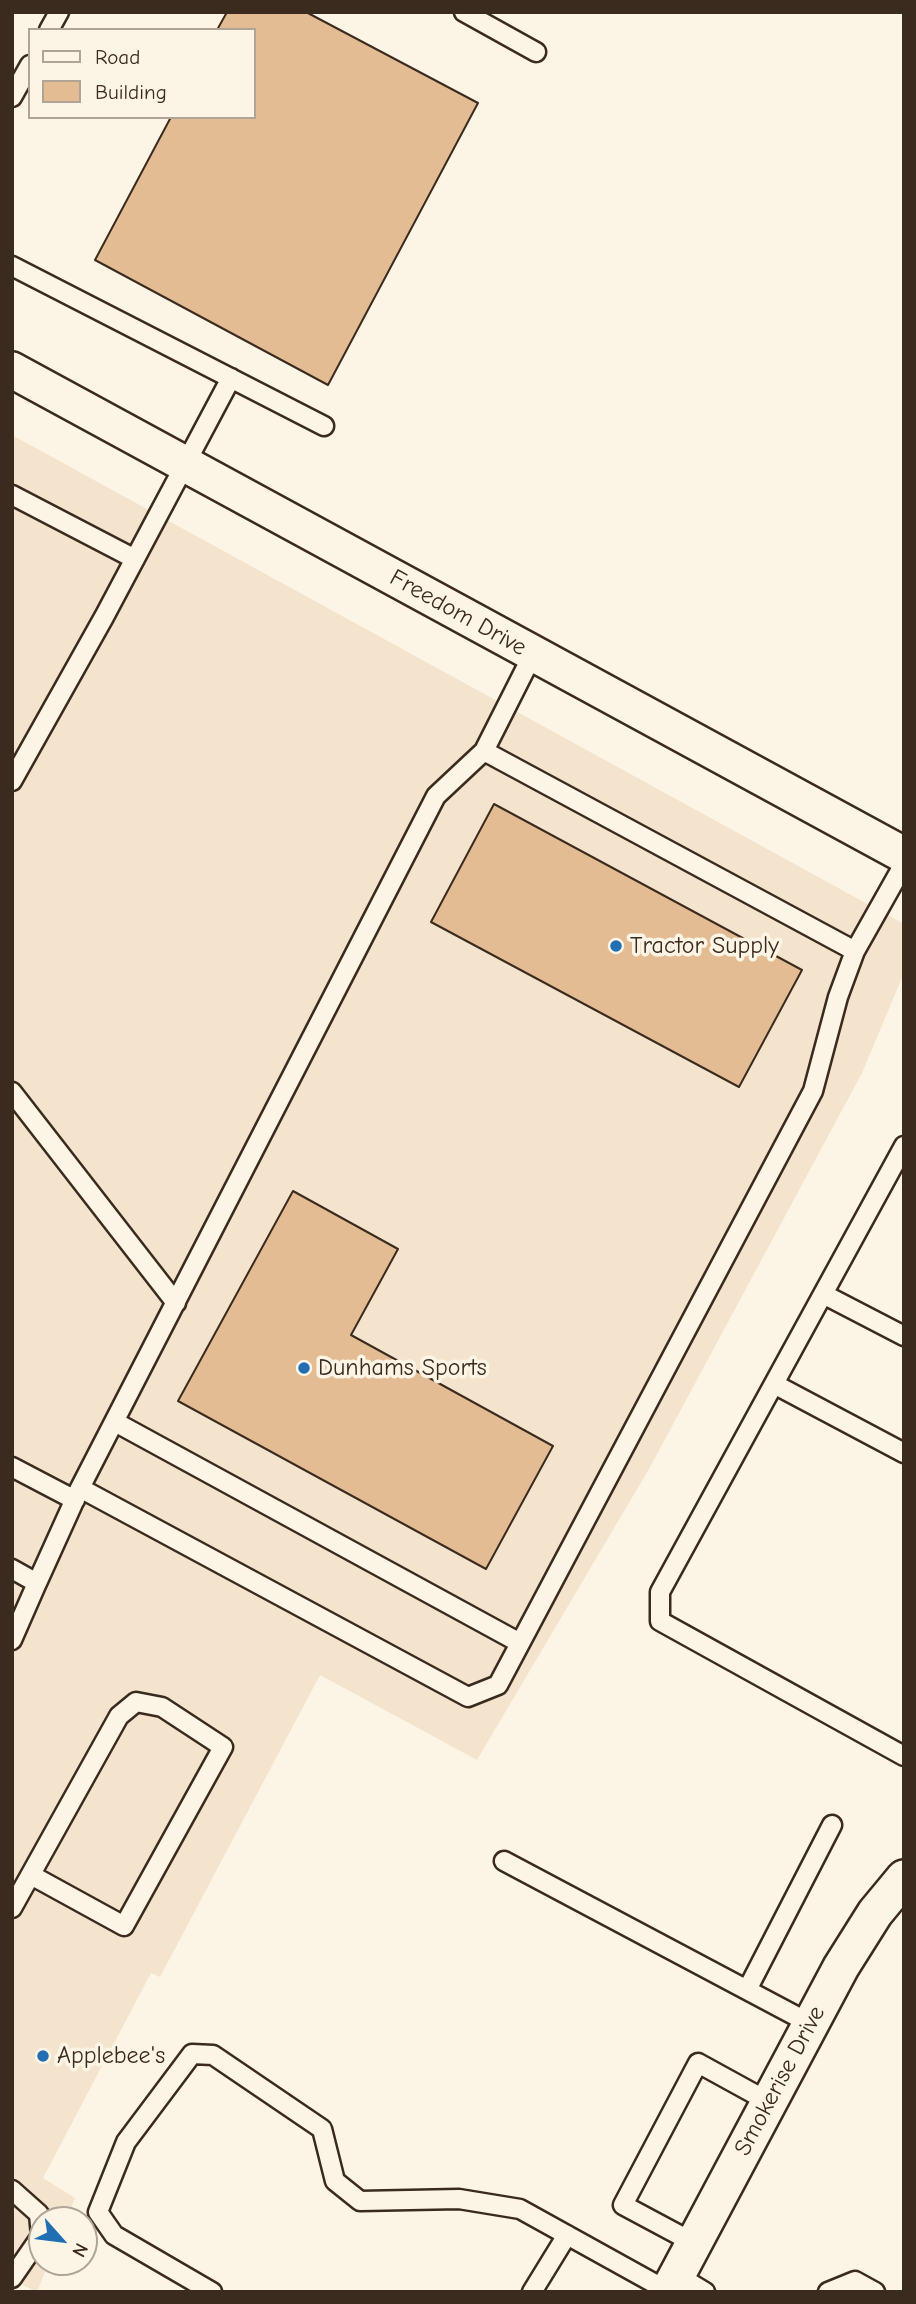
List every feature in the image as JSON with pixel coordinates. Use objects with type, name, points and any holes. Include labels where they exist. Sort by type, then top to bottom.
[{"type":"street","name":"Freedom Drive","points":[[12,370],[904,855]]},
{"type":"street","name":"Smokerise Drive","points":[[680,2288],[694,2243],[841,1967],[897,1896]]},
{"type":"lane","points":[[50,28],[59,12]]},
{"type":"lane","points":[[464,12],[536,52]]},
{"type":"lane","points":[[12,97],[28,69]]},
{"type":"lane","points":[[12,266],[324,426]]},
{"type":"lane","points":[[12,781],[231,379]]},
{"type":"lane","points":[[12,495],[135,559]]},
{"type":"lane","points":[[12,1640],[77,1494],[436,796],[484,751],[533,654]]},
{"type":"lane","points":[[484,751],[855,951]]},
{"type":"lane","points":[[12,1467],[77,1494],[468,1697],[498,1685],[813,1091],[838,997],[855,951],[904,863]]},
{"type":"lane","points":[[12,1092],[176,1303]]},
{"type":"lane","points":[[904,1146],[660,1592],[660,1621],[904,1756]]},
{"type":"lane","points":[[823,1294],[904,1336]]},
{"type":"lane","points":[[774,1384],[904,1453]]},
{"type":"lane","points":[[115,1422],[520,1643]]},
{"type":"lane","points":[[12,1569],[37,1583]]},
{"type":"lane","points":[[12,1908],[119,1716],[136,1702],[162,1707],[223,1747],[124,1926],[31,1875]]},
{"type":"lane","points":[[747,1990],[832,1825]]},
{"type":"lane","points":[[504,1861],[811,2024]]},
{"type":"lane","points":[[212,2292],[114,2235],[98,2212],[126,2142],[192,2054],[213,2055],[322,2129],[335,2181],[360,2201],[459,2199],[520,2209],[567,2235],[680,2288]]},
{"type":"lane","points":[[694,2243],[623,2205],[685,2087],[698,2063],[769,2102]]},
{"type":"lane","points":[[12,2190],[39,2214],[41,2236],[12,2278]]},
{"type":"lane","points":[[533,2292],[567,2235]]},
{"type":"lane","points":[[828,2292],[855,2281],[875,2292]]},
{"type":"shaded area","points":[[12,435],[904,924],[904,973],[862,1073],[649,1469],[477,1760],[320,1675],[160,1977],[151,1973],[43,2178],[75,2198],[72,2206],[28,2206],[28,2276],[43,2276],[37,2292],[12,2280]]},
{"type":"building","points":[[227,12],[306,12],[478,103],[328,385],[95,260],[170,119],[256,119],[256,28],[218,28]]},
{"type":"building","name":"Tractor Supply","points":[[494,804],[802,970],[739,1087],[431,922]]},
{"type":"building","name":"Dunhams Sports","points":[[293,1191],[398,1249],[351,1335],[553,1446],[486,1569],[178,1401]]},
{"type":"place","name":"Tractor Supply","points":[[616,946]]},
{"type":"place","name":"Dunhams Sports","points":[[304,1368]]},
{"type":"place","name":"Applebee's","points":[[43,2056]]}]
